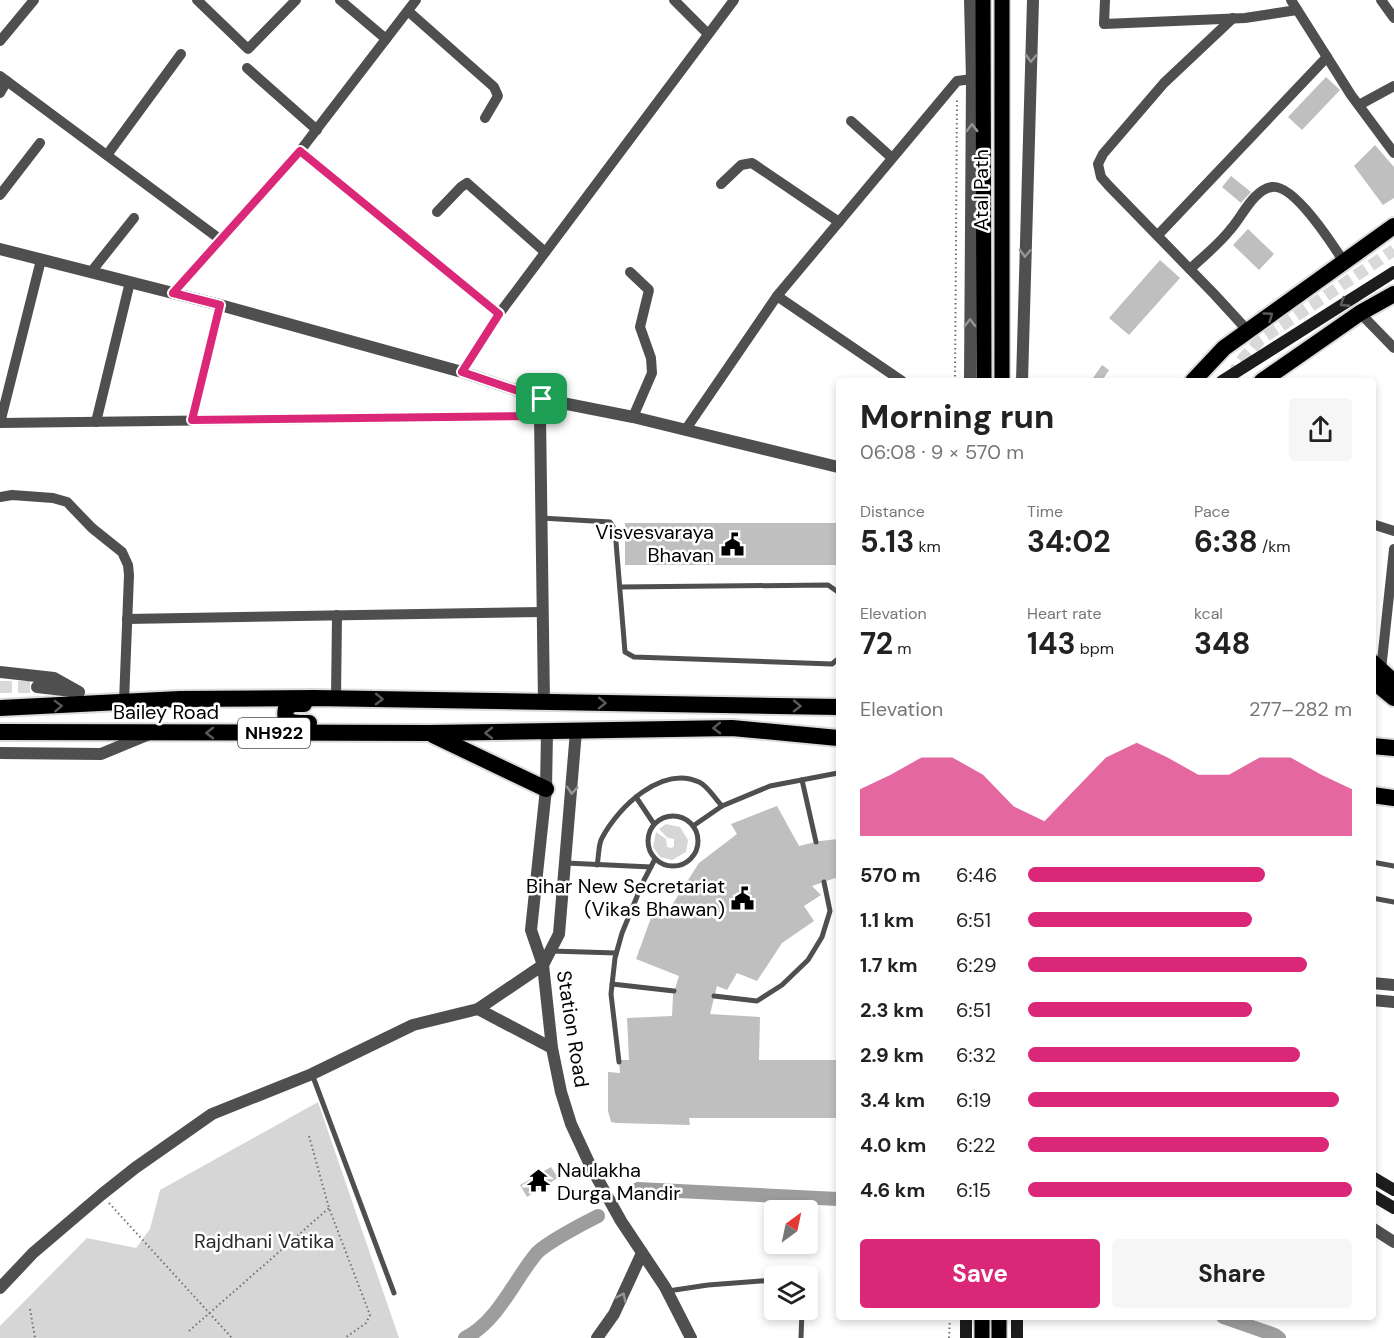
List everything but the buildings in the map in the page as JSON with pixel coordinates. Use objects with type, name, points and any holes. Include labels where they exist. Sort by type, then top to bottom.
[{"type":"highway","points":[[1196,378],[1224,348],[1394,226]]},
{"type":"highway","points":[[1266,378],[1360,313],[1394,294]]},
{"type":"highway","points":[[1376,671],[1394,682]]},
{"type":"highway","points":[[1376,671],[1394,698]]},
{"type":"highway","points":[[314,698],[306,704],[293,704],[286,708],[285,714],[288,721],[325,723],[353,733]]},
{"type":"highway","name":"Bailey Road","points":[[0,708],[124,702],[314,698],[544,702]]},
{"type":"highway","name":"NH922","points":[[544,702],[836,707]]},
{"type":"highway","name":"NH922","points":[[547,732],[732,728],[836,738]]},
{"type":"highway","name":"Bailey Road","points":[[0,732],[25,730],[151,733],[547,732]]},
{"type":"highway","points":[[429,733],[546,789]]},
{"type":"highway","points":[[1376,746],[1394,748]]},
{"type":"highway","points":[[1376,785],[1394,787]]},
{"type":"highway","points":[[1376,796],[1394,798]]},
{"type":"main road","name":"Atal Path","points":[[983,0],[984,378]]},
{"type":"main road","name":"Atal Path","points":[[1002,0],[1002,378]]},
{"type":"main road","points":[[1227,378],[1394,272]]},
{"type":"main road","points":[[1376,1179],[1394,1190]]},
{"type":"main road","points":[[1376,1197],[1394,1208]]},
{"type":"main road","points":[[966,1320],[966,1338]]},
{"type":"main road","points":[[982,1320],[982,1338]]},
{"type":"main road","points":[[999,1320],[999,1338]]},
{"type":"main road","points":[[1017,1320],[1017,1338]]},
{"type":"street","points":[[0,41],[34,0]]},
{"type":"street","points":[[197,0],[248,49],[296,0]]},
{"type":"street","points":[[340,0],[386,39]]},
{"type":"street","points":[[173,293],[300,151],[416,0]]},
{"type":"street","points":[[674,0],[708,34]]},
{"type":"street","points":[[462,372],[499,314],[734,0]]},
{"type":"street","points":[[970,0],[972,79],[970,378]]},
{"type":"street","points":[[1022,378],[1033,0]]},
{"type":"street","points":[[1105,0],[1104,24],[1233,18],[1297,10]]},
{"type":"street","points":[[1291,0],[1359,105],[1394,153]]},
{"type":"street","points":[[1381,0],[1394,18]]},
{"type":"street","points":[[408,11],[494,87],[498,96],[485,118]]},
{"type":"street","points":[[1233,18],[1164,83],[1103,154],[1098,164],[1101,177],[1248,331]]},
{"type":"street","points":[[107,155],[181,54]]},
{"type":"street","points":[[1158,235],[1327,57]]},
{"type":"street","points":[[247,68],[317,130]]},
{"type":"street","points":[[0,93],[3,78],[221,240]]},
{"type":"street","points":[[686,429],[777,296],[957,81],[972,79]]},
{"type":"street","points":[[1359,105],[1394,86]]},
{"type":"street","points":[[851,121],[892,158]]},
{"type":"street","points":[[0,195],[40,143]]},
{"type":"street","points":[[300,151],[499,314]]},
{"type":"street","points":[[721,184],[741,165],[752,162],[839,222]]},
{"type":"street","points":[[437,212],[467,183],[545,252]]},
{"type":"street","points":[[1190,269],[1231,230],[1262,191],[1273,187],[1283,189],[1289,194],[1323,230],[1344,262]]},
{"type":"street","points":[[91,272],[134,218]]},
{"type":"street","points":[[0,249],[220,305],[462,372],[542,399],[686,429],[836,466]]},
{"type":"street","points":[[41,260],[0,423],[540,416]]},
{"type":"street","points":[[630,272],[649,290],[640,327],[653,366],[649,382],[633,417]]},
{"type":"street","points":[[96,422],[130,282]]},
{"type":"street","points":[[777,296],[898,378]]},
{"type":"street","points":[[192,420],[220,305]]},
{"type":"street","points":[[1360,313],[1394,348]]},
{"type":"street","points":[[542,399],[540,416],[544,702]]},
{"type":"street","points":[[0,497],[12,495],[62,499],[70,504],[100,535],[122,552],[128,565],[124,702]]},
{"type":"street","points":[[1376,525],[1394,531]]},
{"type":"street","points":[[1376,664],[1394,549]]},
{"type":"street","points":[[127,619],[543,612]]},
{"type":"street","points":[[336,699],[337,615]]},
{"type":"street","points":[[0,672],[54,678],[79,692],[92,704]]},
{"type":"street","points":[[37,687],[79,692]]},
{"type":"street","points":[[0,1288],[33,1253],[101,1195],[135,1168],[213,1114],[312,1074],[413,1025],[478,1009],[543,965],[559,933],[576,731]]},
{"type":"street","name":"Station Road","points":[[547,732],[546,789],[531,930],[543,965],[552,1048],[561,1092],[580,1146],[621,1221],[667,1291],[691,1338]]},
{"type":"street","points":[[0,753],[101,754],[151,733]]},
{"type":"street","points":[[1376,983],[1394,985]]},
{"type":"street","points":[[1376,1000],[1394,1002]]},
{"type":"street","points":[[478,1009],[552,1048]]},
{"type":"street","points":[[1376,1231],[1394,1242]]},
{"type":"street","points":[[597,1338],[614,1314],[642,1253]]},
{"type":"lane","points":[[541,518],[610,522],[615,530],[625,652],[634,657],[832,664],[836,661]]},
{"type":"lane","points":[[620,587],[828,585],[836,591]]},
{"type":"lane","points":[[693,826],[722,806],[770,786],[836,773]]},
{"type":"lane","points":[[597,865],[601,840],[614,820],[636,797],[660,783],[679,777],[701,782],[722,806]]},
{"type":"lane","points":[[802,780],[816,842]]},
{"type":"lane","points":[[636,797],[654,824]]},
{"type":"lane","points":[[676,816],[685,819],[693,826],[698,839],[694,855],[688,861],[672,867],[656,859],[648,847],[647,839],[654,824],[660,819],[676,816]]},
{"type":"lane","points":[[619,1062],[612,1006],[616,953],[622,933],[656,859]]},
{"type":"lane","points":[[566,863],[651,867]]},
{"type":"lane","points":[[1376,863],[1394,866]]},
{"type":"lane","points":[[714,996],[757,1001],[782,985],[808,960],[822,938],[830,911],[824,882]]},
{"type":"lane","points":[[1376,899],[1394,902]]},
{"type":"lane","points":[[551,951],[616,953]]},
{"type":"lane","points":[[612,984],[674,991]]},
{"type":"lane","points":[[312,1074],[394,1293]]},
{"type":"lane","points":[[667,1291],[764,1281]]},
{"type":"lane","points":[[801,1338],[802,1320]]},
{"type":"path","points":[[955,378],[957,99]]},
{"type":"path","points":[[309,1137],[329,1208],[370,1315],[366,1323],[345,1338]]},
{"type":"path","points":[[101,1195],[232,1338]]},
{"type":"path","points":[[189,1331],[329,1208]]},
{"type":"path","points":[[30,1309],[35,1338]]},
{"type":"path","points":[[949,1338],[950,1320]]},
{"type":"green space","points":[[666,824],[680,827],[688,840],[686,852],[672,860],[660,857],[653,847],[656,832],[666,839],[667,847],[674,846],[674,839],[668,838],[659,829]]},
{"type":"green space","name":"Rajdhani Vatika","points":[[318,1102],[399,1338],[0,1338],[0,1326],[87,1238],[136,1248],[150,1229],[160,1190]]},
{"type":"waterway","points":[[638,1189],[836,1199]]},
{"type":"waterway","points":[[465,1338],[487,1322],[540,1250],[598,1216]]},
{"type":"waterway","points":[[1232,1320],[1279,1338]]},
{"type":"tunnel","points":[[1233,377],[1238,364],[1260,340],[1394,250]]},
{"type":"tunnel","points":[[0,687],[37,687]]},
{"type":"place","name":"Visvesvaraya Bhavan","points":[[732,544]]},
{"type":"place","name":"Bihar New Secretariat (Vikas Bhawan)","points":[[743,898]]},
{"type":"place","name":"Naulakha Durga Mandir","points":[[539,1181]]},
{"type":"route","points":[[300,151],[499,314],[462,372],[542,399],[540,416],[192,420],[220,305],[173,293],[300,151]]}]
